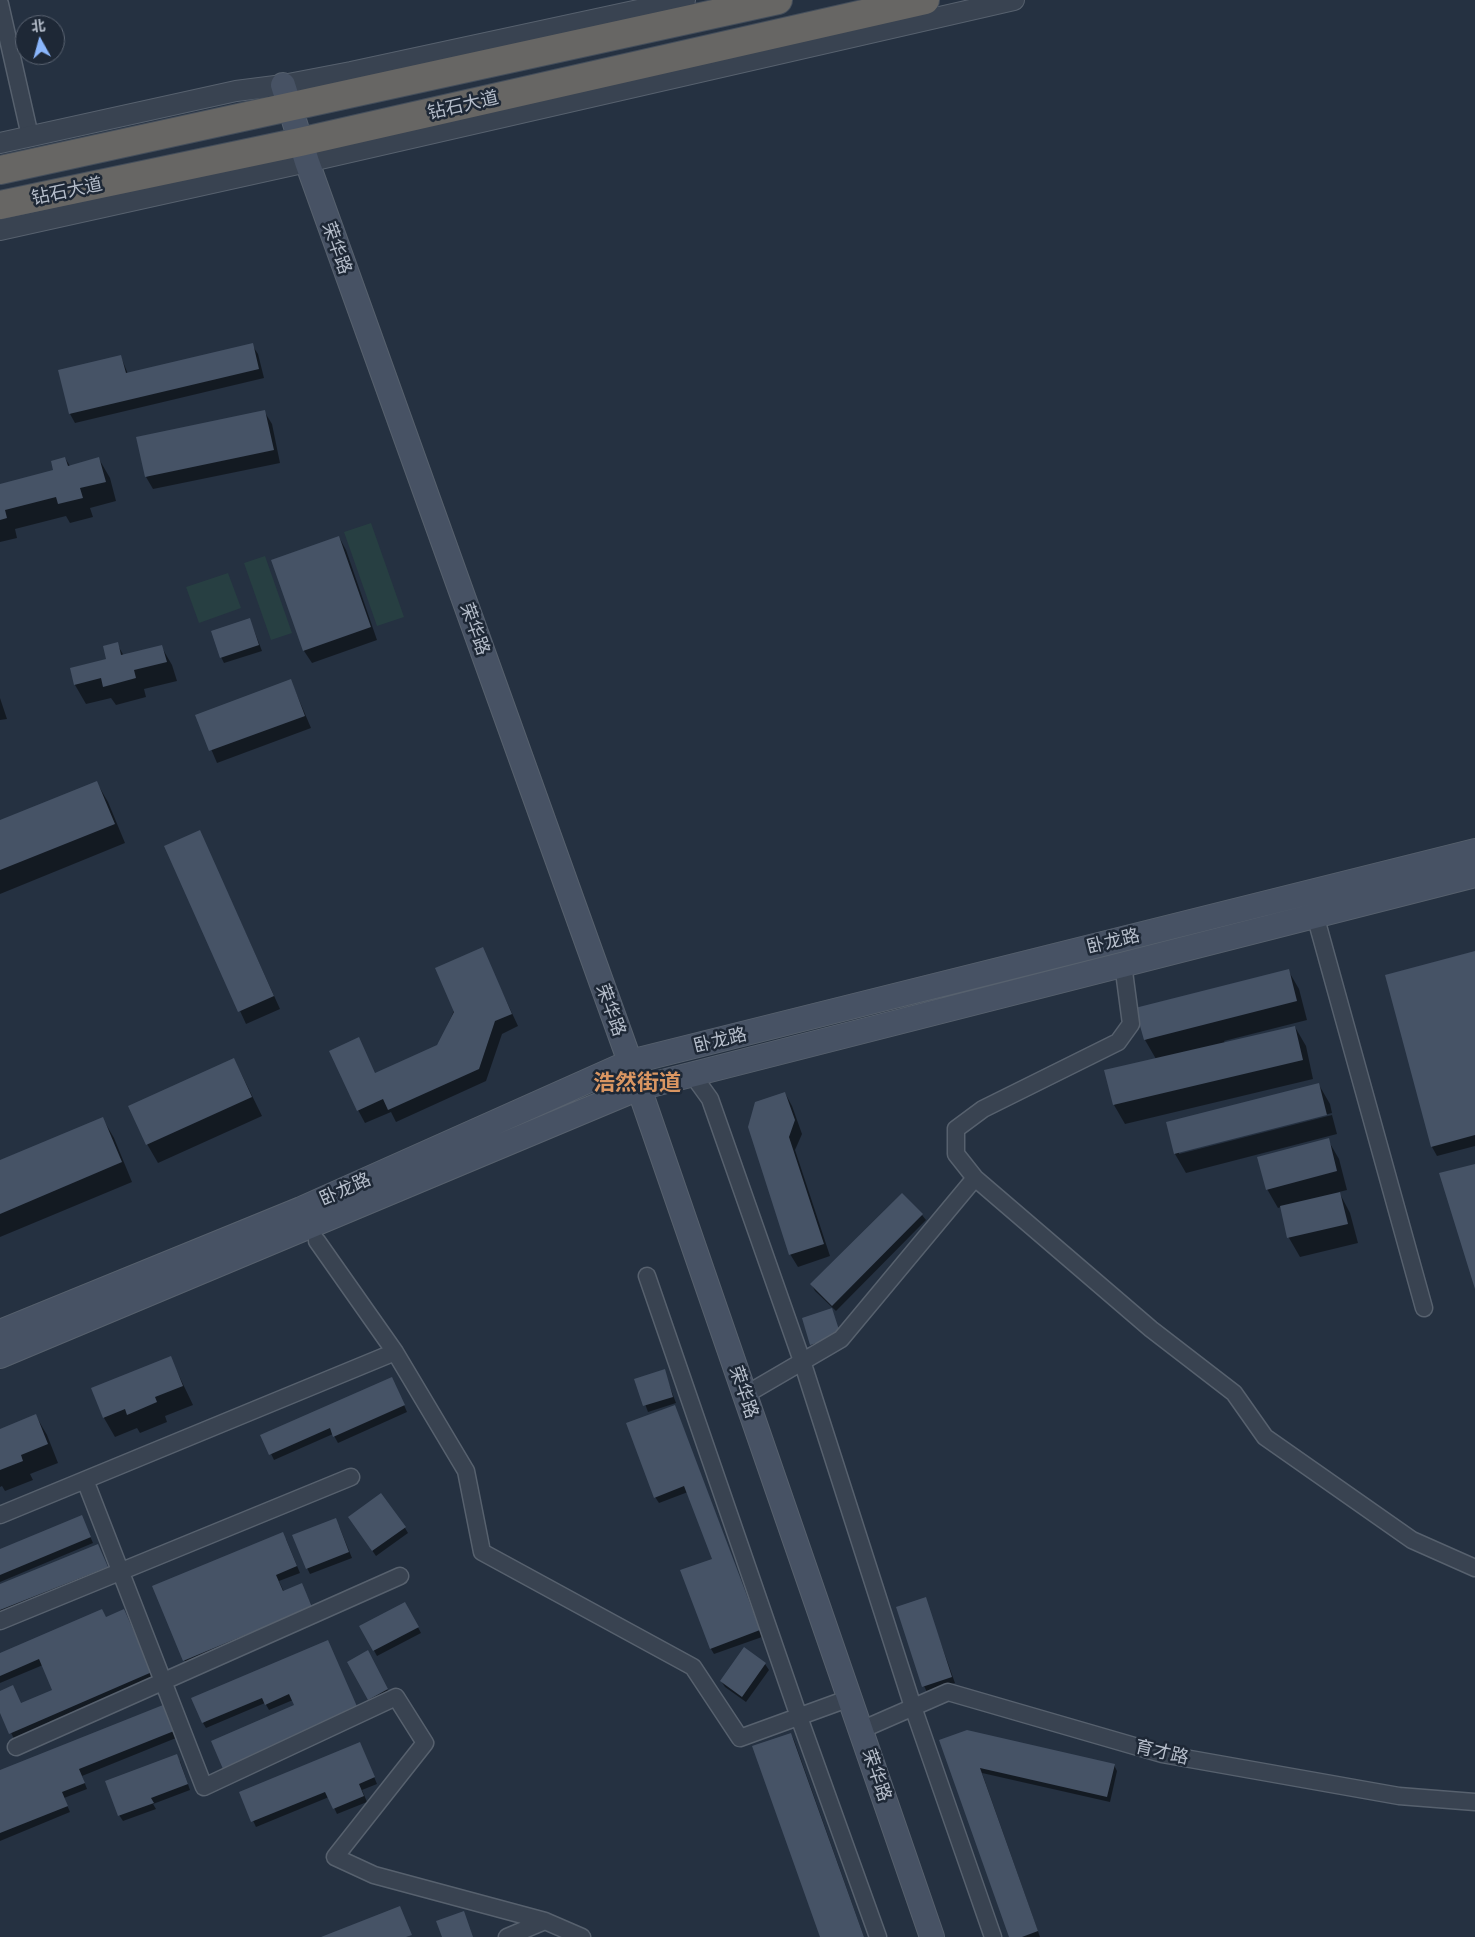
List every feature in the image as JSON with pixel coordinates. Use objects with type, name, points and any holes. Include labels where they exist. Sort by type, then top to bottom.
[{"type":"highway","name":"钻石大道","points":[[0,170],[43,143],[624,34],[778,0]]},
{"type":"highway","name":"钻石大道","points":[[0,205],[304,152],[463,105],[925,0]]},
{"type":"main road","name":"荣华路","points":[[286,97],[304,152],[630,1062],[932,1937]]},
{"type":"main road","name":"卧龙路","points":[[0,1332],[301,1209],[630,1062],[1475,851]]},
{"type":"main road","name":"卧龙路","points":[[0,1356],[639,1088],[1475,875]]},
{"type":"street","points":[[286,97],[528,34],[685,0]]},
{"type":"street","points":[[0,230],[304,152],[406,140],[1014,0]]},
{"type":"street","points":[[0,4],[43,143],[0,143]]},
{"type":"street","points":[[528,34],[545,38],[624,34]]},
{"type":"street","points":[[406,140],[463,105]]},
{"type":"street","points":[[1315,915],[1424,1308]]},
{"type":"street","points":[[1123,964],[1131,1024],[1118,1042],[982,1109],[956,1129],[956,1154],[975,1178],[1151,1329],[1234,1392],[1265,1437],[1412,1540],[1475,1568]]},
{"type":"street","points":[[692,1074],[710,1099],[802,1362],[913,1707],[993,1937]]},
{"type":"street","points":[[745,1395],[841,1338],[975,1178]]},
{"type":"street","points":[[317,1241],[395,1352],[466,1471],[482,1552],[692,1666],[740,1738],[850,1698]]},
{"type":"street","points":[[647,1276],[798,1717],[878,1937]]},
{"type":"street","points":[[0,1514],[395,1352]]},
{"type":"street","points":[[0,1621],[351,1477]]},
{"type":"street","points":[[84,1480],[204,1787],[396,1697],[425,1743],[335,1857],[374,1875],[545,1921],[582,1937]]},
{"type":"street","points":[[16,1747],[400,1576]]},
{"type":"street","name":"育才路","points":[[861,1730],[948,1692],[1162,1754],[1399,1796],[1475,1802]]},
{"type":"street","points":[[507,1937],[545,1921]]},
{"type":"green space","points":[[371,523],[404,617],[377,626],[344,532]]},
{"type":"green space","points":[[265,556],[292,633],[271,640],[244,563]]},
{"type":"green space","points":[[228,573],[241,608],[199,623],[186,587]]},
{"type":"building","points":[[253,343],[259,369],[69,414],[58,370],[121,355],[126,373]]},
{"type":"building","points":[[265,410],[274,450],[145,477],[136,437]]},
{"type":"building","points":[[65,457],[68,466],[99,457],[106,482],[80,488],[83,498],[58,504],[56,497],[5,510],[7,518],[0,520],[0,484],[53,470],[51,461]]},
{"type":"building","points":[[339,536],[371,627],[303,651],[271,560]]},
{"type":"building","points":[[250,618],[259,645],[220,658],[211,631]]},
{"type":"building","points":[[118,642],[121,655],[162,645],[167,662],[134,670],[136,678],[103,687],[101,678],[74,685],[70,668],[106,659],[103,646]]},
{"type":"building","points":[[291,679],[305,716],[209,751],[195,715]]},
{"type":"building","points":[[97,781],[115,824],[0,870],[0,820]]},
{"type":"building","points":[[200,830],[274,996],[238,1012],[164,846]]},
{"type":"building","points":[[483,947],[512,1014],[495,1021],[479,1069],[388,1110],[383,1099],[357,1111],[329,1051],[359,1037],[375,1073],[437,1045],[454,1012],[435,968]]},
{"type":"building","points":[[1475,951],[1475,1135],[1431,1147],[1385,975]]},
{"type":"building","points":[[1289,969],[1297,1001],[1144,1040],[1135,1008]]},
{"type":"building","points":[[1295,1026],[1303,1060],[1113,1105],[1104,1070]]},
{"type":"building","points":[[234,1058],[252,1097],[146,1145],[128,1106]]},
{"type":"building","points":[[1319,1083],[1327,1115],[1174,1154],[1166,1122]]},
{"type":"building","points":[[785,1092],[795,1120],[789,1137],[824,1244],[789,1255],[748,1127],[755,1102]]},
{"type":"building","points":[[103,1117],[122,1162],[0,1214],[0,1160]]},
{"type":"building","points":[[1329,1138],[1337,1171],[1266,1190],[1257,1157]]},
{"type":"building","points":[[1475,1164],[1475,1289],[1439,1173]]},
{"type":"building","points":[[1340,1192],[1348,1224],[1287,1238],[1280,1206]]},
{"type":"building","points":[[902,1193],[923,1214],[832,1306],[810,1284]]},
{"type":"building","points":[[832,1308],[841,1336],[810,1345],[802,1318]]},
{"type":"building","points":[[171,1356],[183,1386],[155,1397],[157,1402],[127,1415],[125,1409],[103,1418],[91,1388]]},
{"type":"building","points":[[665,1369],[673,1397],[643,1406],[634,1379]]},
{"type":"building","points":[[392,1377],[405,1405],[333,1437],[330,1428],[269,1455],[260,1435]]},
{"type":"building","points":[[675,1405],[760,1630],[710,1649],[680,1570],[712,1559],[684,1486],[654,1498],[626,1423]]},
{"type":"building","points":[[36,1414],[48,1444],[21,1455],[23,1461],[0,1470],[0,1429]]},
{"type":"building","points":[[381,1493],[406,1527],[372,1551],[348,1517]]},
{"type":"building","points":[[82,1515],[91,1537],[0,1575],[0,1549]]},
{"type":"building","points":[[336,1518],[349,1552],[306,1569],[292,1535]]},
{"type":"building","points":[[283,1532],[297,1566],[276,1575],[283,1591],[302,1583],[312,1607],[183,1661],[152,1586]]},
{"type":"building","points":[[98,1544],[108,1567],[0,1610],[0,1584]]},
{"type":"building","points":[[926,1597],[952,1677],[922,1687],[896,1607]]},
{"type":"building","points":[[405,1602],[419,1627],[373,1651],[359,1626]]},
{"type":"building","points":[[102,1609],[106,1617],[124,1609],[152,1672],[9,1734],[0,1713],[0,1691],[13,1685],[21,1703],[52,1690],[39,1659],[0,1676],[0,1653]]},
{"type":"building","points":[[328,1640],[359,1711],[223,1769],[211,1741],[294,1705],[289,1694],[265,1705],[262,1698],[202,1723],[191,1698]]},
{"type":"building","points":[[744,1647],[766,1663],[742,1697],[720,1681]]},
{"type":"building","points":[[368,1650],[388,1689],[368,1700],[347,1662]]},
{"type":"building","points":[[163,1705],[174,1731],[79,1769],[85,1783],[62,1792],[68,1806],[0,1833],[0,1770]]},
{"type":"building","points":[[967,1730],[1115,1764],[1107,1797],[980,1768],[1038,1931],[1022,1937],[1009,1937],[939,1740]]},
{"type":"building","points":[[791,1733],[864,1937],[820,1937],[752,1746]]},
{"type":"building","points":[[360,1742],[375,1777],[359,1784],[364,1796],[333,1809],[325,1792],[251,1822],[239,1792]]},
{"type":"building","points":[[177,1754],[188,1784],[151,1798],[154,1803],[118,1816],[105,1781]]},
{"type":"building","points":[[400,1906],[412,1935],[406,1937],[321,1937]]},
{"type":"building","points":[[464,1911],[473,1937],[442,1937],[436,1921]]},
{"type":"district","name":"浩然街道","points":[[637,1083]]}]
